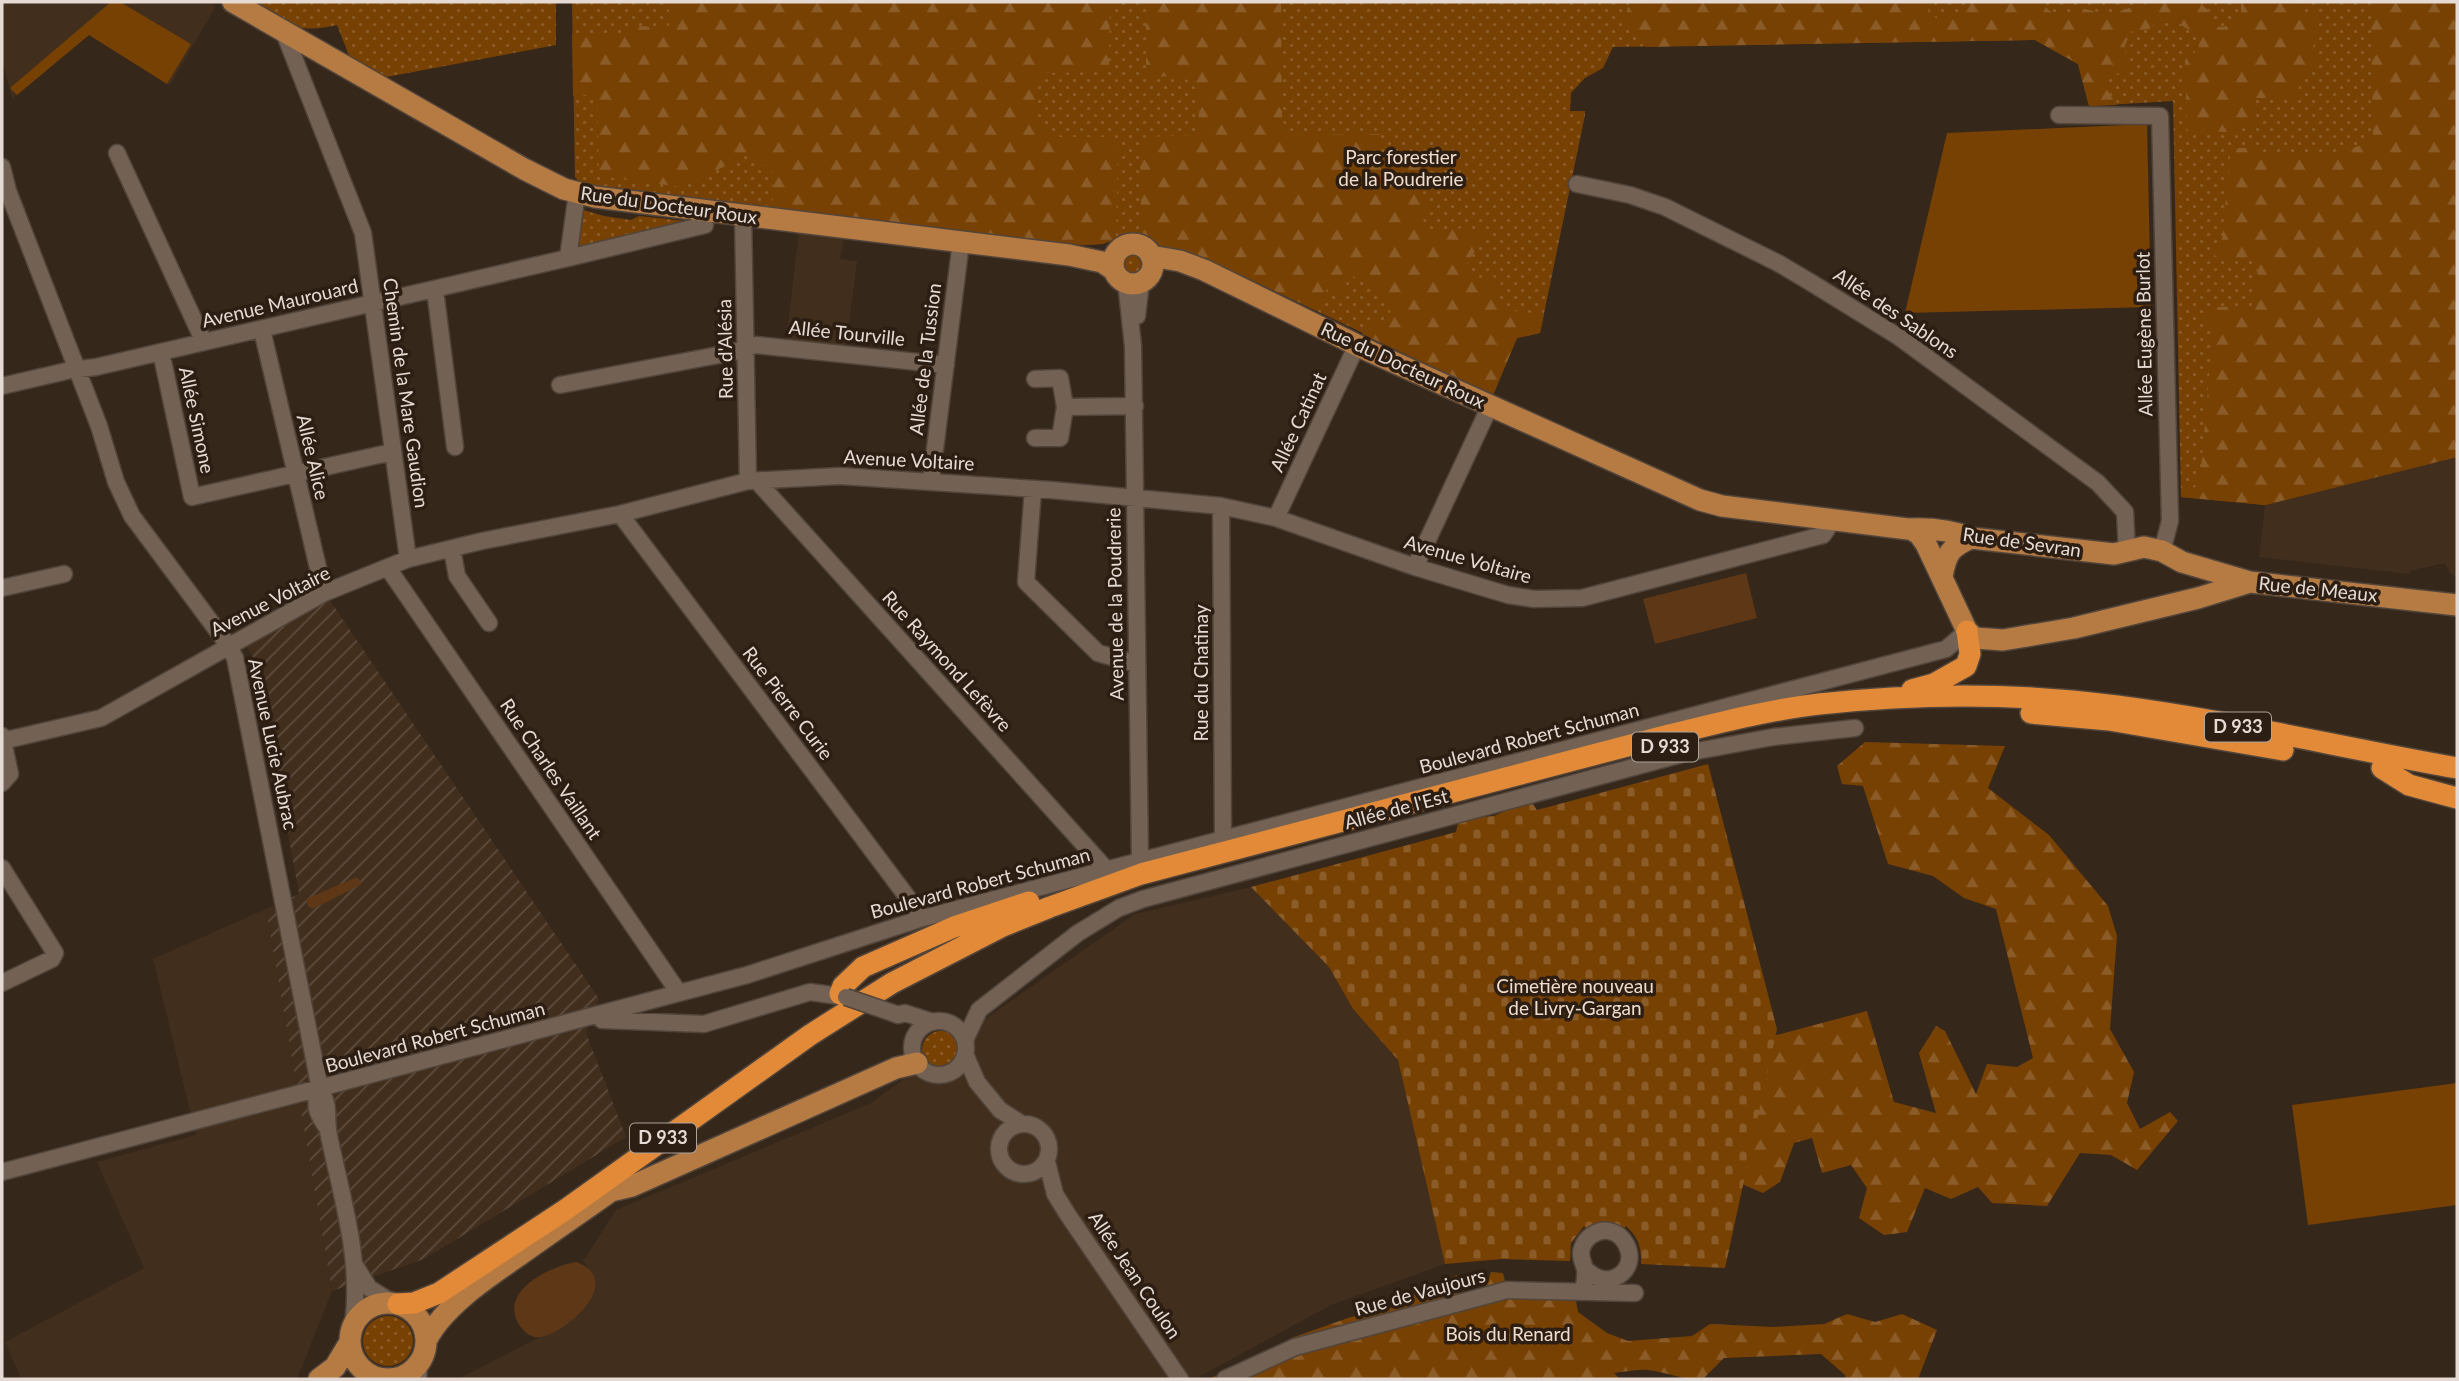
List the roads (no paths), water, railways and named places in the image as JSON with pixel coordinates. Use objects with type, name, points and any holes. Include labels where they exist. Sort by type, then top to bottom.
[{"type":"highway","points":[[1862,701],[1885,692],[1913,690],[1934,684],[1955,674],[1966,666],[1970,654],[1967,631]]},
{"type":"highway","name":"D 933","points":[[396,1303],[414,1303],[439,1293],[486,1263],[810,1035],[892,983],[1102,879],[1201,858],[1669,735],[1756,715],[1862,701],[1936,696],[2071,701],[2238,727],[2457,768]]},
{"type":"highway","name":"D 933","points":[[611,1191],[824,1038],[903,989],[1009,937],[1091,904],[1145,886],[1670,746],[1785,720],[1868,713],[2008,710],[2109,720],[2457,781]]},
{"type":"highway","points":[[2351,750],[2386,747],[2457,753]]},
{"type":"highway","points":[[2382,768],[2409,785],[2457,798]]},
{"type":"highway","points":[[843,996],[843,986],[863,967],[954,927],[1102,879]]},
{"type":"main road","name":"Rue du Docteur Roux","points":[[233,2],[524,169],[577,193],[1069,255],[1133,269],[1174,271],[1230,285],[1700,500],[1722,506],[1828,519]]},
{"type":"main road","name":"Rue de Sevran","points":[[1828,519],[1921,528],[1961,533],[1971,538],[2114,554],[2144,547],[2162,551],[2182,562]]},
{"type":"main road","points":[[1911,529],[1919,534],[1926,544],[1967,631],[1975,638],[2003,640],[2074,628],[2175,604],[2250,582]]},
{"type":"main road","points":[[1942,577],[1945,559],[1953,548],[1971,538]]},
{"type":"main road","points":[[2175,604],[2186,585],[2182,562]]},
{"type":"main road","name":"Rue de Meaux","points":[[2182,562],[2250,582],[2457,606]]},
{"type":"main road","points":[[611,1191],[632,1186],[895,1068],[917,1063]]},
{"type":"main road","name":"D 933","points":[[426,1339],[446,1312],[494,1273],[611,1191]]},
{"type":"main road","points":[[319,1379],[335,1367],[351,1333],[360,1314],[381,1303],[396,1303],[418,1317],[426,1339],[419,1372],[378,1379],[357,1363],[351,1333]]},
{"type":"street","name":"Chemin de la Mare Gaudion","points":[[283,30],[363,233],[408,559]]},
{"type":"street","name":"Allée Eugène Burlot","points":[[2059,115],[2160,116],[2170,521],[2162,551]]},
{"type":"street","points":[[117,153],[204,342]]},
{"type":"street","name":"Avenue Lucie Aubrac","points":[[2,167],[13,203],[99,426],[116,482],[132,516],[228,645],[239,672],[320,1089],[315,1102],[318,1116],[328,1129],[356,1267],[351,1333]]},
{"type":"street","name":"Allée des Sablons","points":[[1577,184],[1630,195],[1665,207],[1777,263],[1899,337],[2098,482],[2125,512],[2127,552]]},
{"type":"street","points":[[568,258],[577,193]]},
{"type":"street","name":"Rue d'Alésia","points":[[743,215],[744,348],[753,481]]},
{"type":"street","name":"Avenue Maurouard","points":[[2,386],[262,330],[705,225]]},
{"type":"street","name":"Allée de la Tussion","points":[[931,481],[961,242]]},
{"type":"street","name":"Avenue de la Poudrerie","points":[[1133,269],[1140,861]]},
{"type":"street","points":[[435,290],[454,447]]},
{"type":"street","name":"Allée Alice","points":[[262,330],[324,593]]},
{"type":"street","name":"Allée Tourville","points":[[559,385],[764,345],[946,365]]},
{"type":"street","name":"Allée Catinat","points":[[1276,517],[1357,345]]},
{"type":"street","name":"Allée Simone","points":[[161,352],[191,497],[296,475]]},
{"type":"street","points":[[1035,379],[1060,379],[1065,407],[1060,438],[1035,438]]},
{"type":"street","points":[[1065,407],[1135,406]]},
{"type":"street","points":[[1415,567],[1490,406]]},
{"type":"street","points":[[296,475],[392,452]]},
{"type":"street","name":"Avenue Voltaire","points":[[2,739],[102,718],[324,593],[408,559],[620,514],[753,481],[840,476],[1135,497],[1222,506],[1276,517],[1415,567],[1508,595],[1534,600],[1582,598],[1823,535],[1826,533],[1828,519]]},
{"type":"street","name":"Rue Raymond Lefèvre","points":[[753,481],[1102,879]]},
{"type":"street","points":[[1033,489],[1026,582],[1098,653],[1137,664]]},
{"type":"street","name":"Rue du Chatinay","points":[[1222,506],[1223,840]]},
{"type":"street","name":"Rue Pierre Curie","points":[[620,514],[923,918]]},
{"type":"street","points":[[452,549],[457,576],[489,623]]},
{"type":"street","name":"Rue Charles Vaillant","points":[[388,569],[672,995],[668,1012],[680,1024]]},
{"type":"street","points":[[2,588],[64,575]]},
{"type":"street","name":"Boulevard Robert Schuman","points":[[2,1172],[747,975],[923,918],[1102,879],[1140,861],[1946,649],[1967,631]]},
{"type":"street","name":"Allée de l'Est","points":[[965,1047],[979,1010],[1078,933],[1119,908],[1143,899],[1686,753],[1784,735],[1855,728]]},
{"type":"street","points":[[2,739],[10,774],[2,783]]},
{"type":"street","points":[[2,868],[55,953],[52,959],[2,983]]},
{"type":"street","points":[[585,1019],[704,1024],[810,992],[851,970],[863,967]]},
{"type":"street","points":[[810,992],[843,996],[894,1013],[905,1013],[958,1028],[977,1082]]},
{"type":"street","name":"Allée de l'Est","points":[[941,1022],[979,1010]]},
{"type":"street","points":[[894,1013],[909,1026],[915,1038]]},
{"type":"street","points":[[941,1022],[923,1027],[915,1038],[912,1048],[917,1063],[932,1073],[951,1072],[960,1065],[965,1047]]},
{"type":"street","points":[[951,1072],[977,1082],[1000,1110],[1022,1124]]},
{"type":"street","points":[[1000,1110],[1003,1135],[999,1149],[1002,1162],[1016,1173],[1029,1174],[1036,1172],[1047,1162],[1050,1148],[1045,1134],[1033,1125],[1022,1124],[1010,1128],[1003,1135]]},
{"type":"street","name":"Allée Jean Coulon","points":[[1047,1162],[1055,1194]]},
{"type":"street","name":"Allée Jean Coulon","points":[[1029,1174],[1055,1194],[1180,1379]]},
{"type":"street","points":[[1584,1291],[1585,1269],[1581,1258],[1582,1247],[1587,1238],[1595,1232],[1606,1230],[1619,1234],[1626,1242],[1630,1252],[1629,1261],[1625,1270],[1616,1277],[1606,1280],[1594,1277],[1585,1269]]},
{"type":"street","name":"Avenue Lucie Aubrac","points":[[356,1267],[369,1288],[396,1303]]},
{"type":"street","name":"Rue de Vaujours","points":[[1225,1379],[1295,1347],[1507,1290],[1630,1293],[1625,1270]]},
{"type":"park label","name":"Parc forestier de la Poudrerie","points":[[1401,168]]},
{"type":"park label","name":"Cimetière nouveau de Livry-Gargan","points":[[1575,997]]},
{"type":"park label","name":"Bois du Renard","points":[[1508,1334]]}]
